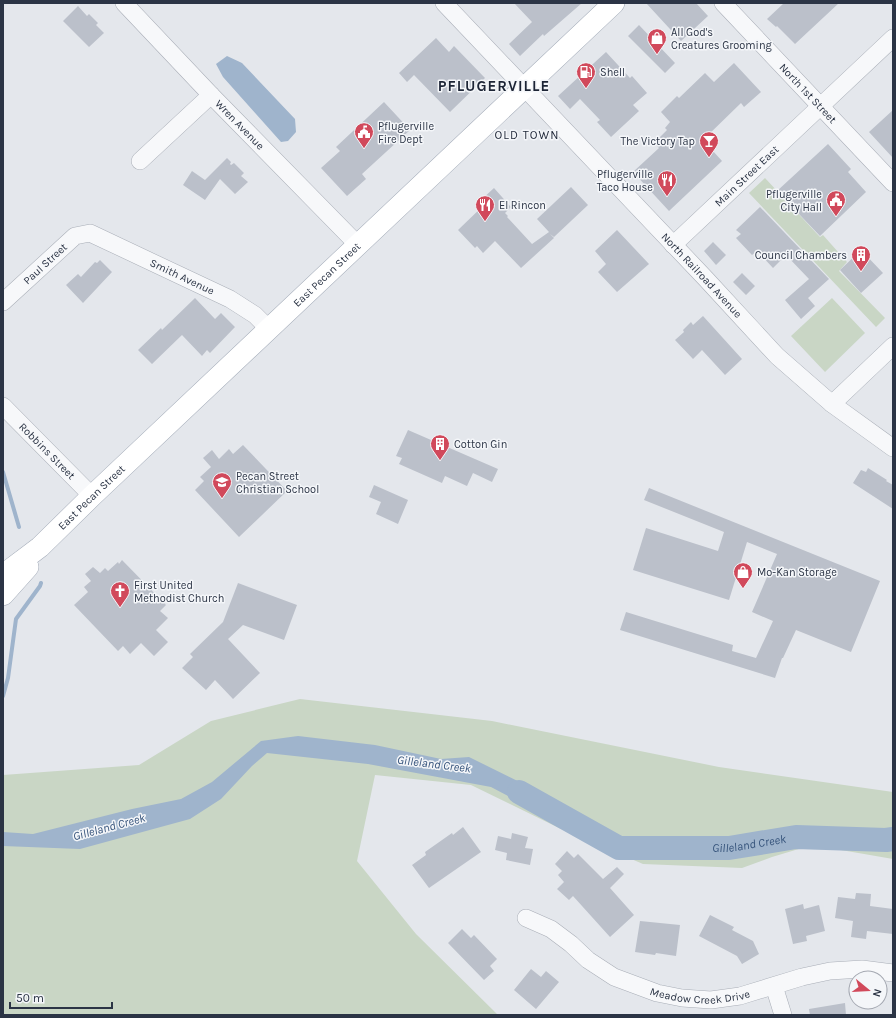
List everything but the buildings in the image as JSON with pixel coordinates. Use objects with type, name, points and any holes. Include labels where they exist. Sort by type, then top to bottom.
[{"type":"main road","name":"East Pecan Street","points":[[3,575],[40,547],[92,496],[614,3]]},
{"type":"main road","name":"East Pecan Street","points":[[3,595],[26,570],[40,547]]},
{"type":"street","name":"Wren Avenue","points":[[124,3],[211,95],[358,245]]},
{"type":"street","name":"North Railroad Avenue","points":[[444,3],[777,356],[832,404],[893,448]]},
{"type":"street","name":"North 1st Street","points":[[722,3],[893,183]]},
{"type":"street","name":"Main Street East","points":[[673,245],[893,38]]},
{"type":"street","points":[[140,161],[211,95]]},
{"type":"street","name":"Paul Street","points":[[3,302],[75,236],[90,233]]},
{"type":"street","name":"Smith Avenue","points":[[90,233],[230,299],[255,315],[269,329]]},
{"type":"street","points":[[832,404],[893,346]]},
{"type":"street","name":"Robbins Street","points":[[3,406],[92,496]]},
{"type":"street","name":"Meadow Creek Drive","points":[[526,918],[551,929],[588,960],[614,977],[657,993],[682,998],[711,1000],[740,996],[802,977],[830,971],[862,969],[893,973]]},
{"type":"street","points":[[774,986],[783,1015]]},
{"type":"green space","points":[[765,178],[820,237],[823,235],[847,262],[839,271],[885,318],[876,327],[749,193]]},
{"type":"green space","points":[[832,298],[865,333],[825,372],[791,336]]},
{"type":"green space","points":[[300,699],[492,721],[719,767],[893,792],[893,859],[812,845],[742,868],[643,864],[559,828],[471,785],[375,775],[357,861],[416,934],[498,1015],[3,1015],[3,775],[139,765],[211,721]]},
{"type":"water","points":[[227,56],[242,63],[295,119],[296,132],[288,141],[281,142],[223,77],[216,64]]},
{"type":"water","points":[[298,736],[375,745],[441,759],[469,757],[556,800],[540,813],[491,787],[368,764],[267,753],[252,766],[221,799],[190,819],[80,849],[3,846],[3,832],[33,834],[132,809],[181,799],[212,782],[261,741]]},
{"type":"waterway","points":[[3,472],[19,527]]},
{"type":"waterway","points":[[3,696],[8,678],[16,619],[41,583]]},
{"type":"waterway","name":"Gilleland Creek","points":[[519,792],[619,848],[729,848],[796,837],[893,839]]},
{"type":"place","name":"All God's Creatures Grooming","points":[[657,55]]},
{"type":"place","name":"Shell","points":[[586,89]]},
{"type":"place","name":"Pflugerville Fire Dept","points":[[364,149]]},
{"type":"place","name":"The Victory Tap","points":[[709,158]]},
{"type":"place","name":"Pflugerville Taco House","points":[[667,197]]},
{"type":"place","name":"Pflugerville City Hall","points":[[836,217]]},
{"type":"place","name":"El Rincon","points":[[485,222]]},
{"type":"place","name":"Council Chambers","points":[[861,272]]},
{"type":"place","name":"Cotton Gin","points":[[440,461]]},
{"type":"place","name":"Pecan Street Christian School","points":[[222,499]]},
{"type":"place","name":"Mo-Kan Storage","points":[[743,589]]},
{"type":"place","name":"First United Methodist Church","points":[[120,608]]},
{"type":"district","name":"PFLUGERVILLE","points":[[494,86]]},
{"type":"district","name":"OLD TOWN","points":[[527,135]]}]
